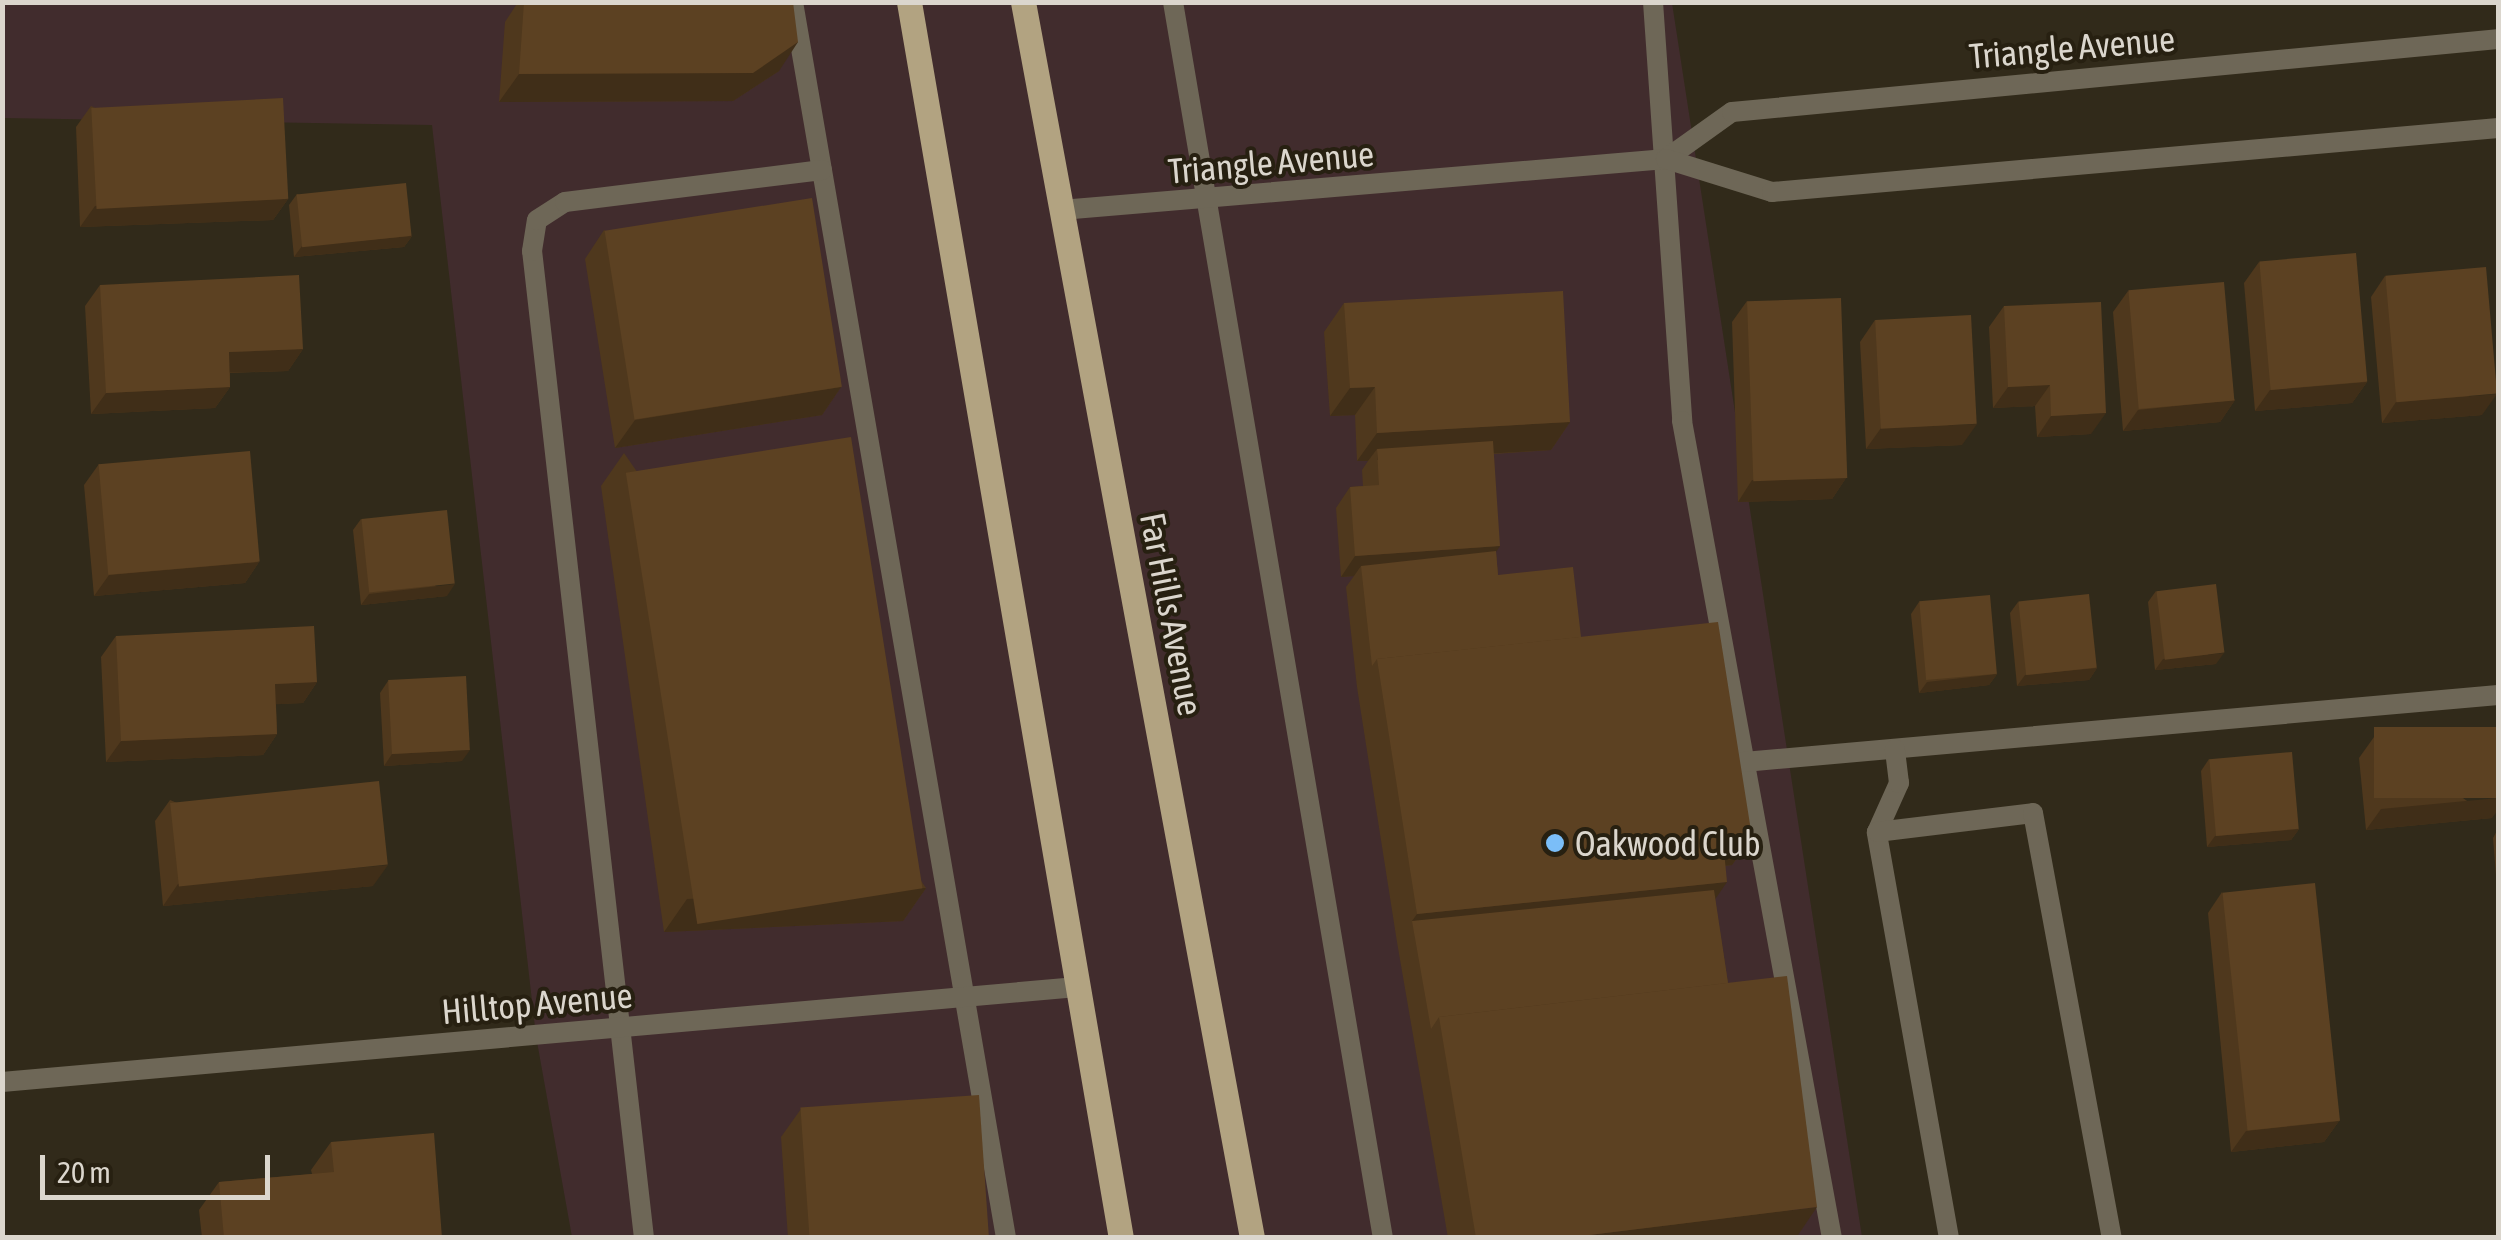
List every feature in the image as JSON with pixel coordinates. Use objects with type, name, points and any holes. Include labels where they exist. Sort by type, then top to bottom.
[{"type":"main road","points":[[908,2],[1121,1238]]},
{"type":"main road","name":"Far Hills Avenue","points":[[1022,2],[1252,1238]]},
{"type":"street","points":[[793,2],[1006,1238]]},
{"type":"street","points":[[1174,2],[1211,201],[1384,1238]]},
{"type":"street","points":[[1653,2],[1682,421],[1832,1238]]},
{"type":"street","name":"Triangle Avenue","points":[[1666,159],[1732,112],[2498,40]]},
{"type":"street","name":"Triangle Avenue","points":[[1061,210],[1211,201],[1666,159],[1772,192],[2498,128]]},
{"type":"street","points":[[644,1238],[532,251],[538,220],[565,202],[822,170]]},
{"type":"street","points":[[1744,762],[2498,695]]},
{"type":"street","points":[[1895,748],[1899,783],[1877,832],[1948,1238]]},
{"type":"street","points":[[1877,832],[2033,813],[2112,1238]]},
{"type":"street","name":"Hilltop Avenue","points":[[2,1082],[966,1000],[1077,987]]},
{"type":"shaded area","points":[[3,3],[1672,3],[1862,1237],[572,1237],[536,1036],[432,125],[3,118]]},
{"type":"building","points":[[524,2],[793,2],[798,42],[753,73],[519,74]]},
{"type":"building","points":[[283,98],[288,199],[97,209],[91,108]]},
{"type":"building","points":[[406,183],[412,236],[302,247],[297,194]]},
{"type":"building","points":[[812,198],[842,387],[634,419],[605,231]]},
{"type":"building","points":[[2356,253],[2367,382],[2271,390],[2259,261]]},
{"type":"building","points":[[2486,267],[2497,394],[2396,402],[2385,276]]},
{"type":"building","points":[[299,275],[303,349],[229,352],[230,387],[106,393],[100,285]]},
{"type":"building","points":[[2224,282],[2234,401],[2139,409],[2128,290]]},
{"type":"building","points":[[1563,291],[1570,422],[1377,433],[1375,387],[1350,388],[1344,303]]},
{"type":"building","points":[[1841,298],[1847,478],[1753,481],[1747,301]]},
{"type":"building","points":[[2101,302],[2106,413],[2051,416],[2050,385],[2008,387],[2004,306]]},
{"type":"building","points":[[1971,315],[1977,424],[1881,429],[1875,320]]},
{"type":"building","points":[[851,437],[922,888],[697,924],[626,473]]},
{"type":"building","points":[[1493,441],[1500,546],[1355,556],[1350,487],[1379,485],[1377,449]]},
{"type":"building","points":[[250,451],[260,562],[108,575],[99,464]]},
{"type":"building","points":[[447,510],[455,584],[369,593],[361,519]]},
{"type":"building","points":[[1496,551],[1498,575],[1573,567],[1581,637],[1377,659],[1372,666],[1361,566]]},
{"type":"building","points":[[2216,584],[2224,652],[2165,660],[2156,591]]},
{"type":"building","points":[[2089,594],[2097,668],[2026,675],[2018,601]]},
{"type":"building","points":[[1990,595],[1997,674],[1926,680],[1919,601]]},
{"type":"building","points":[[1718,622],[1752,837],[1723,840],[1727,882],[1417,914],[1377,659]]},
{"type":"building","points":[[314,626],[317,682],[275,684],[277,734],[121,741],[116,636]]},
{"type":"building","points":[[466,676],[470,750],[392,754],[388,680]]},
{"type":"building","points":[[2374,727],[2498,727],[2498,798],[2374,798]]},
{"type":"building","points":[[2292,752],[2299,829],[2216,836],[2209,759]]},
{"type":"building","points":[[379,781],[388,865],[179,886],[170,803]]},
{"type":"building","points":[[2315,883],[2340,1121],[2247,1130],[2223,893]]},
{"type":"building","points":[[1714,890],[1728,983],[1439,1017],[1431,1029],[1412,921]]},
{"type":"building","points":[[1787,976],[1817,1207],[1565,1238],[1476,1238],[1439,1017]]},
{"type":"building","points":[[979,1095],[989,1238],[810,1238],[800,1107]]},
{"type":"building","points":[[434,1133],[442,1238],[224,1238],[219,1182],[334,1172],[331,1142]]},
{"type":"place","name":"Oakwood Club","points":[[1555,843]]}]
